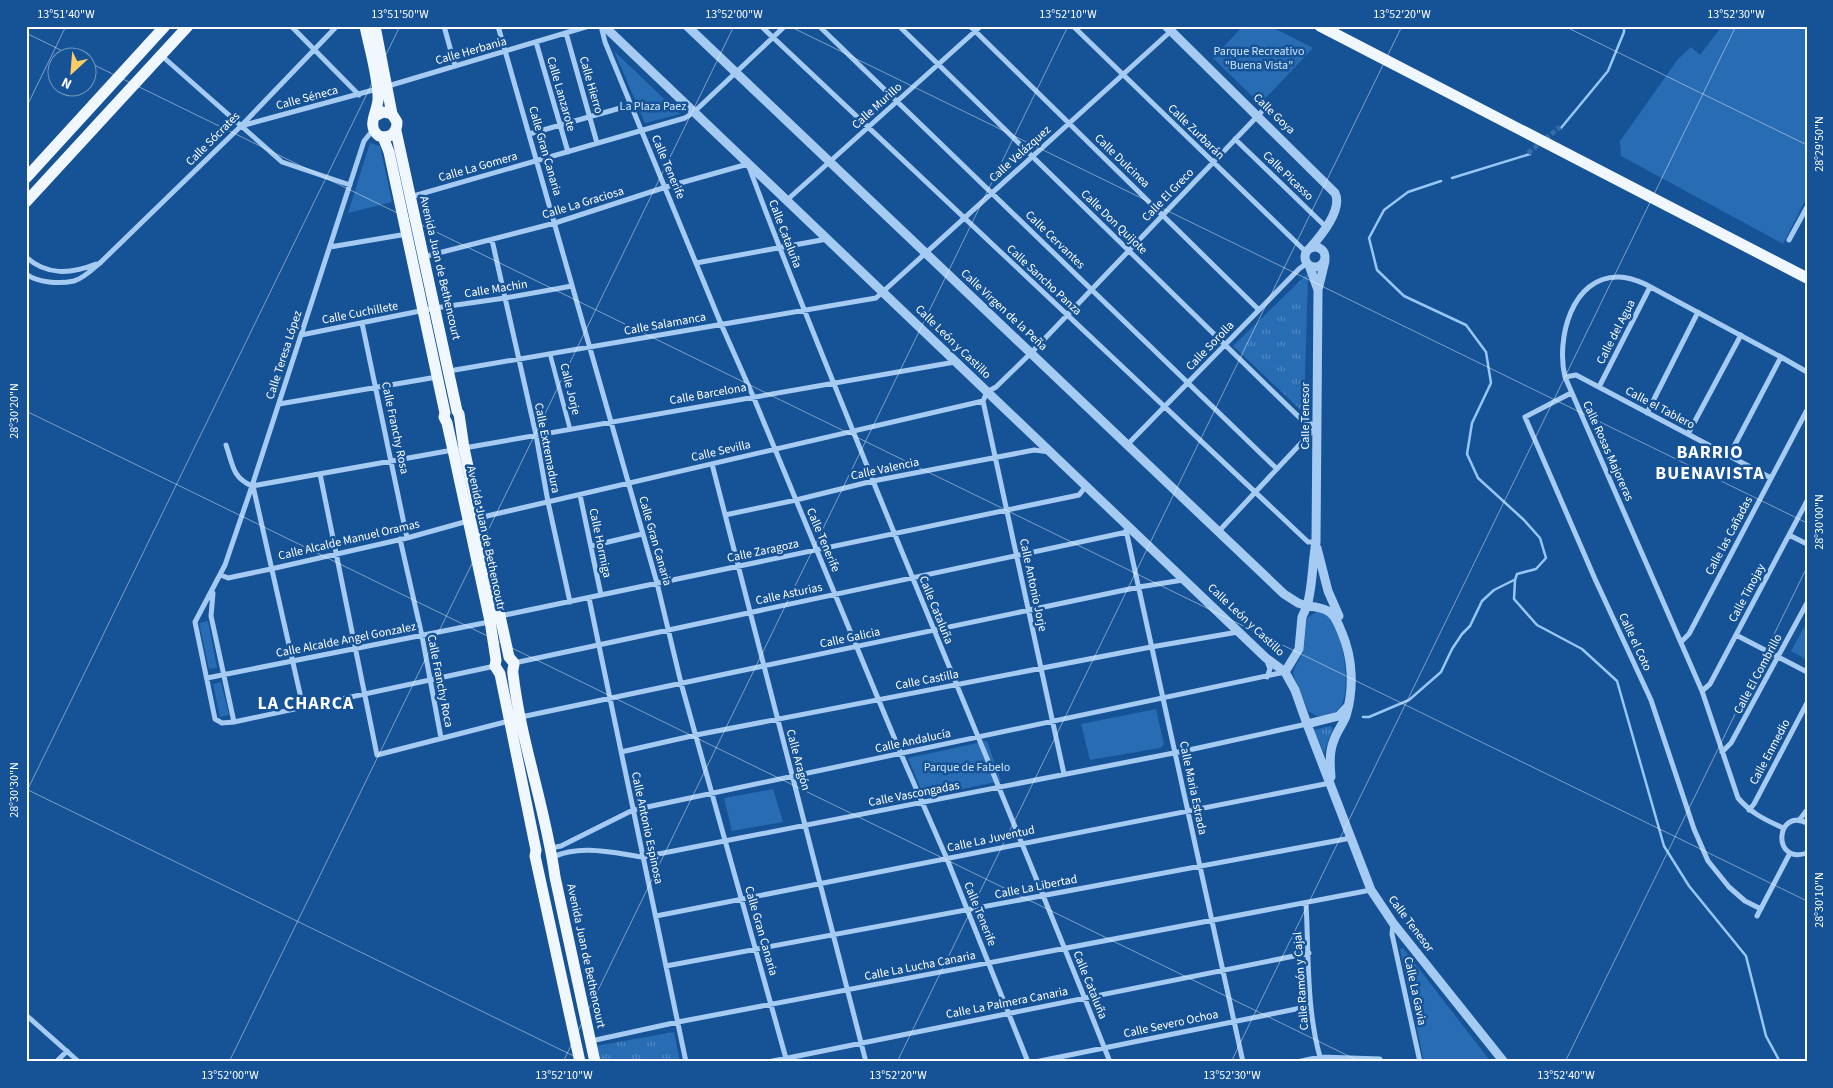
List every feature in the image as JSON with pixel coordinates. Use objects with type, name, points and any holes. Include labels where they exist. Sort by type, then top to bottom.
[{"type":"main road","points":[[26,178],[166,26]]},
{"type":"main road","points":[[26,202],[188,26]]},
{"type":"main road","points":[[365,26],[382,88],[397,122],[396,131],[388,137],[379,136],[373,130],[372,125],[382,88],[375,26]]},
{"type":"main road","points":[[1320,26],[1807,278]]},
{"type":"main road","points":[[375,116],[383,112],[392,114]]},
{"type":"main road","name":"Avenida Juan de Bethencourt","points":[[396,131],[422,257],[437,377],[446,418]]},
{"type":"main road","name":"Avenida Juan de Bethencourt","points":[[383,137],[389,152],[408,234],[429,309],[449,371],[458,416]]},
{"type":"main road","points":[[446,418],[450,409],[458,416]]},
{"type":"main road","name":"Avenida Juan de Bethencoutr","points":[[458,416],[459,449],[468,527],[495,619],[512,664]]},
{"type":"main road","name":"Avenida Juan de Bethencoutr","points":[[446,418],[459,449],[478,515],[495,619],[497,667]]},
{"type":"main road","points":[[497,667],[509,674],[512,664],[500,656],[497,667],[580,1062]]},
{"type":"main road","name":"Avenida Juan de Bethencourt","points":[[512,664],[520,717],[551,852],[595,1062]]},
{"type":"main road","points":[[537,856],[540,846],[544,845],[551,852]]},
{"type":"street","points":[[291,26],[359,95]]},
{"type":"street","name":"Calle Sócrates","points":[[26,274],[31,278],[45,281],[75,280],[101,262],[241,126],[337,26]]},
{"type":"street","points":[[444,26],[455,66]]},
{"type":"street","name":"Calle Gran Canaria","points":[[498,26],[657,583],[681,683],[786,1060]]},
{"type":"street","name":"Calle Herbania","points":[[382,88],[589,26]]},
{"type":"street","name":"Calle Tenerife","points":[[603,26],[605,42],[721,324],[753,396],[901,754],[947,859],[1028,1062]]},
{"type":"street","name":"Calle León y Castillo","points":[[603,26],[955,362],[985,397],[1050,452],[1238,632],[1266,658],[1286,672]]},
{"type":"street","name":"Calle Virgen de la Peña","points":[[687,26],[1290,598],[1298,603],[1324,608],[1332,613],[1348,647]]},
{"type":"street","name":"Calle Sancho Panza","points":[[761,26],[1308,542],[1316,542]]},
{"type":"street","name":"Calle La Gomera","points":[[410,197],[685,118],[694,112],[785,26]]},
{"type":"street","name":"Calle Cervantes","points":[[819,26],[1278,468]]},
{"type":"street","name":"Calle Don Quijote","points":[[899,26],[1303,421],[1317,426]]},
{"type":"street","name":"Calle Dulcinea","points":[[970,26],[1260,310]]},
{"type":"street","name":"Calle Murillo","points":[[787,200],[981,26]]},
{"type":"street","name":"Calle Zurbarán","points":[[1073,26],[1213,162],[1308,250]]},
{"type":"street","name":"Calle Velázquez","points":[[883,293],[1123,75],[1169,29]]},
{"type":"street","name":"Calle Goya","points":[[1169,29],[1335,193],[1337,203],[1326,228],[1308,250]]},
{"type":"street","name":"Calle Hierro","points":[[566,33],[597,143]]},
{"type":"street","name":"Calle Lanzarote","points":[[536,42],[568,152]]},
{"type":"street","points":[[161,56],[282,162],[350,186]]},
{"type":"street","name":"Calle Séneca","points":[[241,126],[382,88]]},
{"type":"street","points":[[529,134],[631,105]]},
{"type":"street","name":"Calle El Greco","points":[[985,397],[1031,353],[1268,105]]},
{"type":"street","name":"Calle Teresa López","points":[[214,588],[211,616],[234,722],[222,723],[216,719],[195,622],[221,575],[252,486],[364,141],[373,130]]},
{"type":"street","name":"Calle Picasso","points":[[1235,139],[1326,228]]},
{"type":"street","name":"Calle La Graciosa","points":[[422,257],[492,240],[748,164]]},
{"type":"street","name":"Calle Cataluña","points":[[748,164],[778,247],[977,738],[1065,947],[1110,1062]]},
{"type":"street","points":[[1789,240],[1807,207]]},
{"type":"street","points":[[1800,220],[1807,223]]},
{"type":"street","name":"Calle Goya","points":[[1325,258],[1326,228]]},
{"type":"street","points":[[330,247],[408,234]]},
{"type":"street","points":[[696,263],[827,239]]},
{"type":"street","name":"Calle Extremadura","points":[[492,240],[536,435],[548,502],[570,602]]},
{"type":"street","points":[[1319,248],[1325,258],[1317,267],[1308,264],[1305,258],[1308,250],[1319,248]]},
{"type":"street","name":"Calle Sócrates","points":[[26,257],[35,266],[57,271],[84,269],[101,262]]},
{"type":"street","name":"Calle Tenesor","points":[[1325,258],[1318,290],[1316,542],[1312,566],[1312,585],[1302,617],[1299,649],[1286,672],[1295,690],[1371,890],[1393,923],[1504,1062]]},
{"type":"street","name":"Calle Sorolla","points":[[1128,444],[1299,269],[1308,264]]},
{"type":"street","name":"Calle Tenesor","points":[[1308,264],[1318,290]]},
{"type":"street","name":"Calle Rosas Majoreras","points":[[1783,828],[1756,815],[1738,798],[1702,691],[1565,377],[1562,367],[1564,333],[1571,312],[1583,292],[1593,284],[1606,279],[1617,277],[1631,278],[1650,286],[1807,372]]},
{"type":"street","name":"Calle Machin","points":[[429,309],[572,286]]},
{"type":"street","name":"Calle del Agua","points":[[1599,387],[1650,286]]},
{"type":"street","name":"Calle Salamanca","points":[[449,371],[876,298],[883,293]]},
{"type":"street","name":"Calle Cuchillete","points":[[301,335],[429,309]]},
{"type":"street","points":[[1647,413],[1698,312]]},
{"type":"street","name":"Calle Franchy Rosa","points":[[362,323],[407,538]]},
{"type":"street","points":[[1688,434],[1741,335]]},
{"type":"street","name":"Calle Jorje","points":[[550,354],[570,429]]},
{"type":"street","points":[[1729,456],[1782,357]]},
{"type":"street","name":"Calle Barcelona","points":[[252,486],[753,396],[955,362]]},
{"type":"street","name":"Calle el Tablero","points":[[1565,377],[1576,375],[1771,478]]},
{"type":"street","points":[[279,404],[437,377]]},
{"type":"street","name":"Calle el Coto","points":[[1571,393],[1525,417],[1595,579],[1651,700],[1694,828],[1708,861],[1729,887],[1745,901],[1761,909]]},
{"type":"street","name":"Calle Sevilla","points":[[478,515],[487,516],[774,450],[985,397]]},
{"type":"street","name":"Calle Antonio Jorje","points":[[985,397],[995,458],[1064,774]]},
{"type":"street","name":"Calle las Cañadas","points":[[1681,642],[1689,634],[1807,410]]},
{"type":"street","points":[[1219,531],[1317,426]]},
{"type":"street","points":[[226,445],[236,473],[242,481],[252,486],[303,707]]},
{"type":"street","name":"Calle Valencia","points":[[725,515],[873,481],[1034,450],[1050,452]]},
{"type":"street","name":"Calle Aragón","points":[[712,464],[866,1062]]},
{"type":"street","points":[[320,474],[378,755],[509,721]]},
{"type":"street","name":"Calle Zaragoza","points":[[495,619],[657,583],[1079,495],[1086,486]]},
{"type":"street","name":"Calle Hormiga","points":[[580,495],[601,595]]},
{"type":"street","name":"Calle Tinojay","points":[[1702,691],[1710,684],[1807,501]]},
{"type":"street","points":[[468,527],[478,515]]},
{"type":"street","points":[[468,527],[478,515]]},
{"type":"street","name":"Calle Maria Estrada","points":[[1121,520],[1127,532],[1162,699],[1243,1062]]},
{"type":"street","name":"Calle Alcalde Manuel Oramas","points":[[221,575],[228,578],[400,539],[468,527]]},
{"type":"street","name":"Calle Asturias","points":[[512,664],[1127,532]]},
{"type":"street","points":[[590,546],[642,534]]},
{"type":"street","points":[[1789,535],[1807,544]]},
{"type":"street","name":"Calle Franchy Roca","points":[[400,539],[422,636],[441,738]]},
{"type":"street","name":"Calle Tenesor","points":[[1316,542],[1328,591],[1344,625],[1351,674],[1349,705],[1331,749],[1331,783]]},
{"type":"street","points":[[1290,598],[1297,599],[1304,596],[1312,566]]},
{"type":"street","name":"Calle Galicia","points":[[520,717],[1139,587],[1184,580]]},
{"type":"street","name":"Calle Antonio Espinosa","points":[[589,598],[686,1062]]},
{"type":"street","name":"Calle El Combrillo","points":[[1722,752],[1731,743],[1807,603]]},
{"type":"street","name":"Calle Alcalde Angel Gonzalez","points":[[207,678],[422,636],[495,619]]},
{"type":"street","name":"Calle Castilla","points":[[621,752],[696,735],[1040,668],[1238,632]]},
{"type":"street","points":[[1736,635],[1807,672]]},
{"type":"street","points":[[1266,658],[1270,669],[1268,677]]},
{"type":"street","points":[[234,722],[497,667]]},
{"type":"street","name":"Calle Andalucía","points":[[551,852],[633,810],[1286,672]]},
{"type":"street","name":"Calle Enmedio","points":[[1749,810],[1754,804],[1807,703]]},
{"type":"street","points":[[1307,724],[1339,716],[1349,705]]},
{"type":"street","name":"Calle Vascongadas","points":[[551,852],[581,850],[643,857],[1175,752],[1307,724]]},
{"type":"street","name":"Calle La Juventud","points":[[656,916],[947,859],[1022,842],[1331,783]]},
{"type":"street","points":[[1807,810],[1800,819],[1790,821],[1783,828],[1781,837],[1784,846],[1790,853],[1800,855],[1807,853]]},
{"type":"street","points":[[1800,819],[1807,823]]},
{"type":"street","name":"Calle La Libertad","points":[[666,966],[1351,838]]},
{"type":"street","points":[[1757,916],[1790,853]]},
{"type":"street","name":"Calle La Lucha Canaria","points":[[591,1041],[678,1022],[1065,947],[1371,890]]},
{"type":"street","name":"Calle Ramón y Cajal","points":[[1306,902],[1311,1006],[1314,1036],[1320,1057]]},
{"type":"street","name":"Calle La Gavia","points":[[1393,923],[1392,934],[1420,1062]]},
{"type":"street","name":"Calle La Palmera Canaria","points":[[768,1062],[786,1060],[1309,953]]},
{"type":"street","name":"Calle Severo Ochoa","points":[[1035,1062],[1311,1006]]},
{"type":"street","points":[[26,1016],[79,1062]]},
{"type":"street","points":[[56,1062],[67,1051]]},
{"type":"street","points":[[1297,1062],[1320,1057],[1380,1060],[1380,1062]]},
{"type":"green space","name":"Parque Recreativo \"Buena Vista\"","points":[[1243,26],[1270,26],[1313,48],[1260,104],[1213,58]]},
{"type":"green space","points":[[1722,26],[1807,26],[1807,197],[1783,244],[1621,156],[1620,141],[1678,59],[1691,47],[1700,55]]},
{"type":"green space","name":"La Plaza Paez","points":[[614,51],[680,114],[645,123]]},
{"type":"green space","points":[[370,143],[380,146],[392,202],[348,213]]},
{"type":"green space","points":[[1308,273],[1304,413],[1233,346]]},
{"type":"green space","points":[[1318,611],[1329,615],[1334,622],[1342,647],[1346,676],[1343,701],[1339,709],[1332,714],[1317,716],[1308,711],[1293,674],[1303,653],[1307,618]]},
{"type":"green space","points":[[208,621],[217,668],[209,669],[199,623]]},
{"type":"green space","points":[[1807,622],[1807,660],[1791,651]]},
{"type":"green space","points":[[221,682],[229,715],[220,717],[213,684]]},
{"type":"green space","points":[[1156,709],[1164,744],[1160,748],[1090,760],[1081,724]]},
{"type":"green space","points":[[1330,726],[1333,728],[1324,753],[1314,730]]},
{"type":"green space","name":"Parque de Fabelo","points":[[987,741],[1001,781],[924,797],[908,758]]},
{"type":"green space","points":[[773,789],[783,822],[732,831],[724,798]]},
{"type":"green space","points":[[1403,948],[1491,1062],[1424,1062],[1400,949]]},
{"type":"green space","points":[[674,1032],[680,1062],[600,1062],[596,1046]]},
{"type":"waterway","points":[[1561,128],[1608,71],[1624,32],[1624,26]]},
{"type":"waterway","points":[[1452,178],[1530,154]]},
{"type":"waterway","points":[[1441,181],[1408,192],[1384,210],[1369,238],[1377,270],[1404,296],[1466,325],[1486,352],[1491,383],[1472,423],[1467,454],[1478,478],[1524,520],[1540,538],[1546,558],[1536,569],[1517,574],[1514,599],[1537,625],[1582,649],[1617,681],[1664,846],[1689,886],[1746,956],[1766,1036],[1780,1062]]},
{"type":"waterway","points":[[1363,717],[1369,717],[1409,700],[1441,672],[1452,649],[1470,626],[1482,601],[1494,590],[1514,580]]},
{"type":"tunnel","points":[[1528,153],[1560,127]]},
{"type":"district","name":"BARRIO BUENAVISTA","points":[[1710,462]]},
{"type":"district","name":"LA CHARCA","points":[[306,703]]}]
